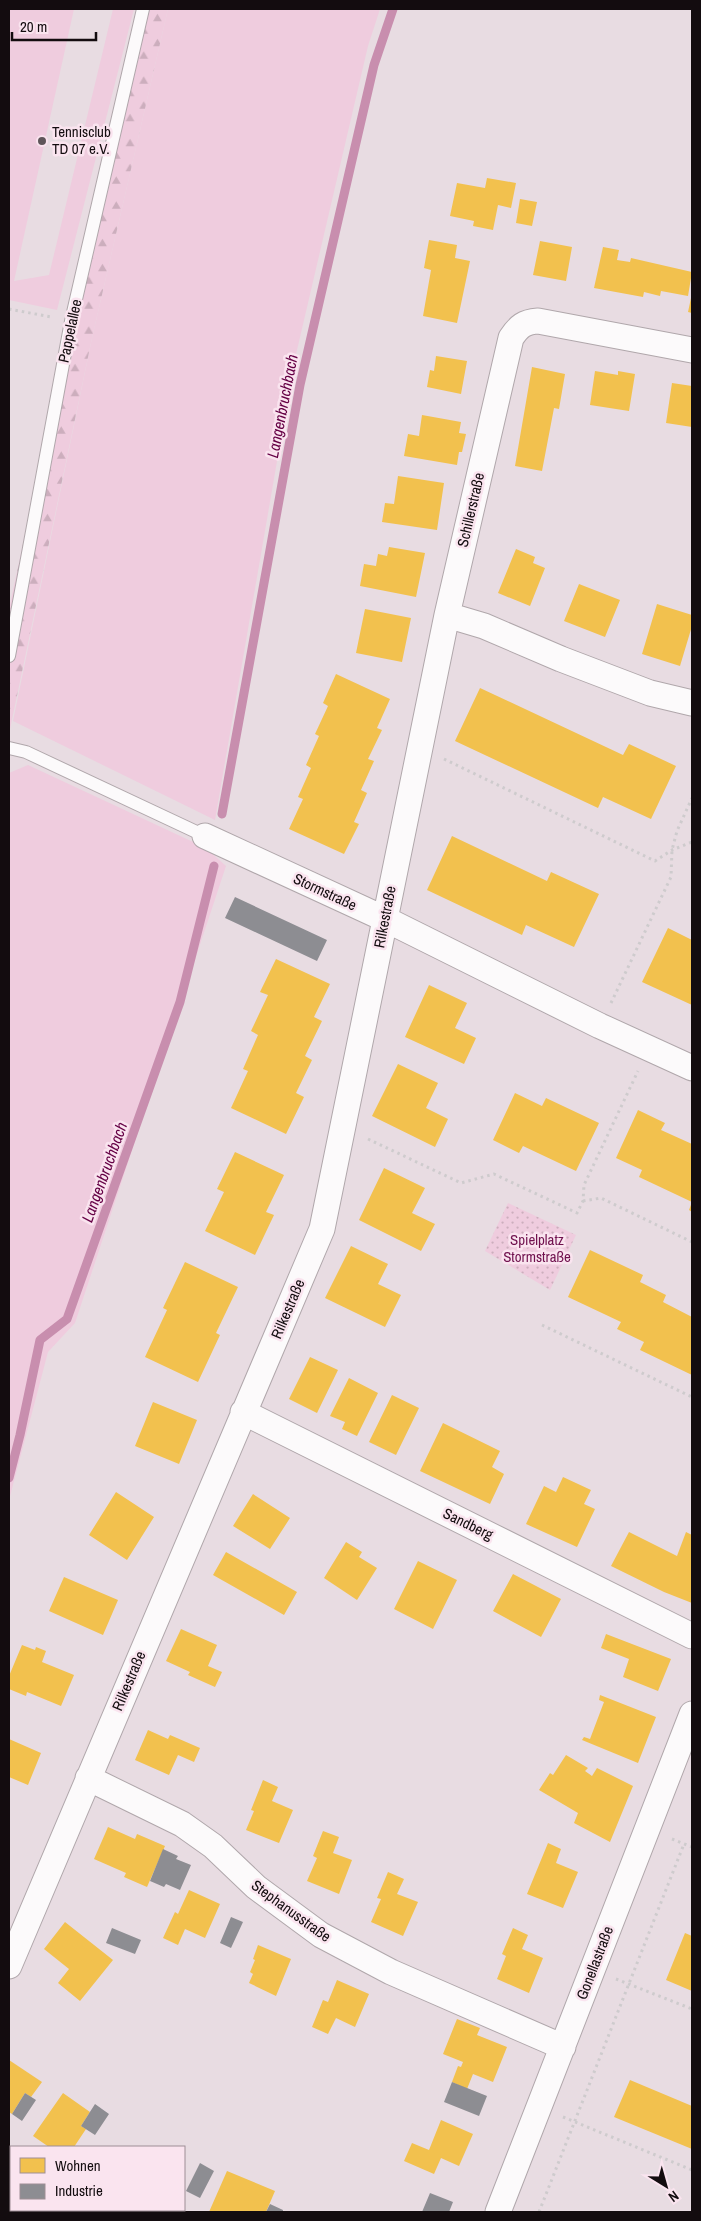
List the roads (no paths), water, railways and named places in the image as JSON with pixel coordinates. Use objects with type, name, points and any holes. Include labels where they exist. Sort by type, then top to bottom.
[{"type":"street","name":"Schillerstraße","points":[[447,615],[508,349],[511,338],[518,328],[526,322],[538,320],[692,350]]},
{"type":"street","points":[[447,615],[484,626],[561,660],[641,690],[692,704]]},
{"type":"street","name":"Rilkestraße","points":[[9,1966],[322,1229],[447,615]]},
{"type":"street","name":"Stormstraße","points":[[205,836],[385,919],[600,1026],[692,1068]]},
{"type":"street","name":"Sandberg","points":[[243,1412],[692,1636]]},
{"type":"street","name":"Gonellastraße","points":[[498,2212],[692,1714]]},
{"type":"street","name":"Stephanusstraße","points":[[88,1778],[182,1824],[213,1846],[256,1887],[321,1936],[391,1972],[563,2047]]},
{"type":"lane","name":"Pappelallee","points":[[9,656],[71,321],[143,9]]},
{"type":"lane","name":"Stormstraße","points":[[9,748],[26,752],[205,836]]},
{"type":"waterway","name":"Langenbruchbach","points":[[222,814],[300,385],[374,65],[393,9]]},
{"type":"waterway","name":"Langenbruchbach","points":[[9,1478],[40,1340],[67,1319],[180,1002],[214,866]]},
{"type":"place","name":"Tennisclub TD 07 e.V.","points":[[42,141]]},
{"type":"park label","name":"Spielplatz Stormstraße","points":[[537,1248]]}]
